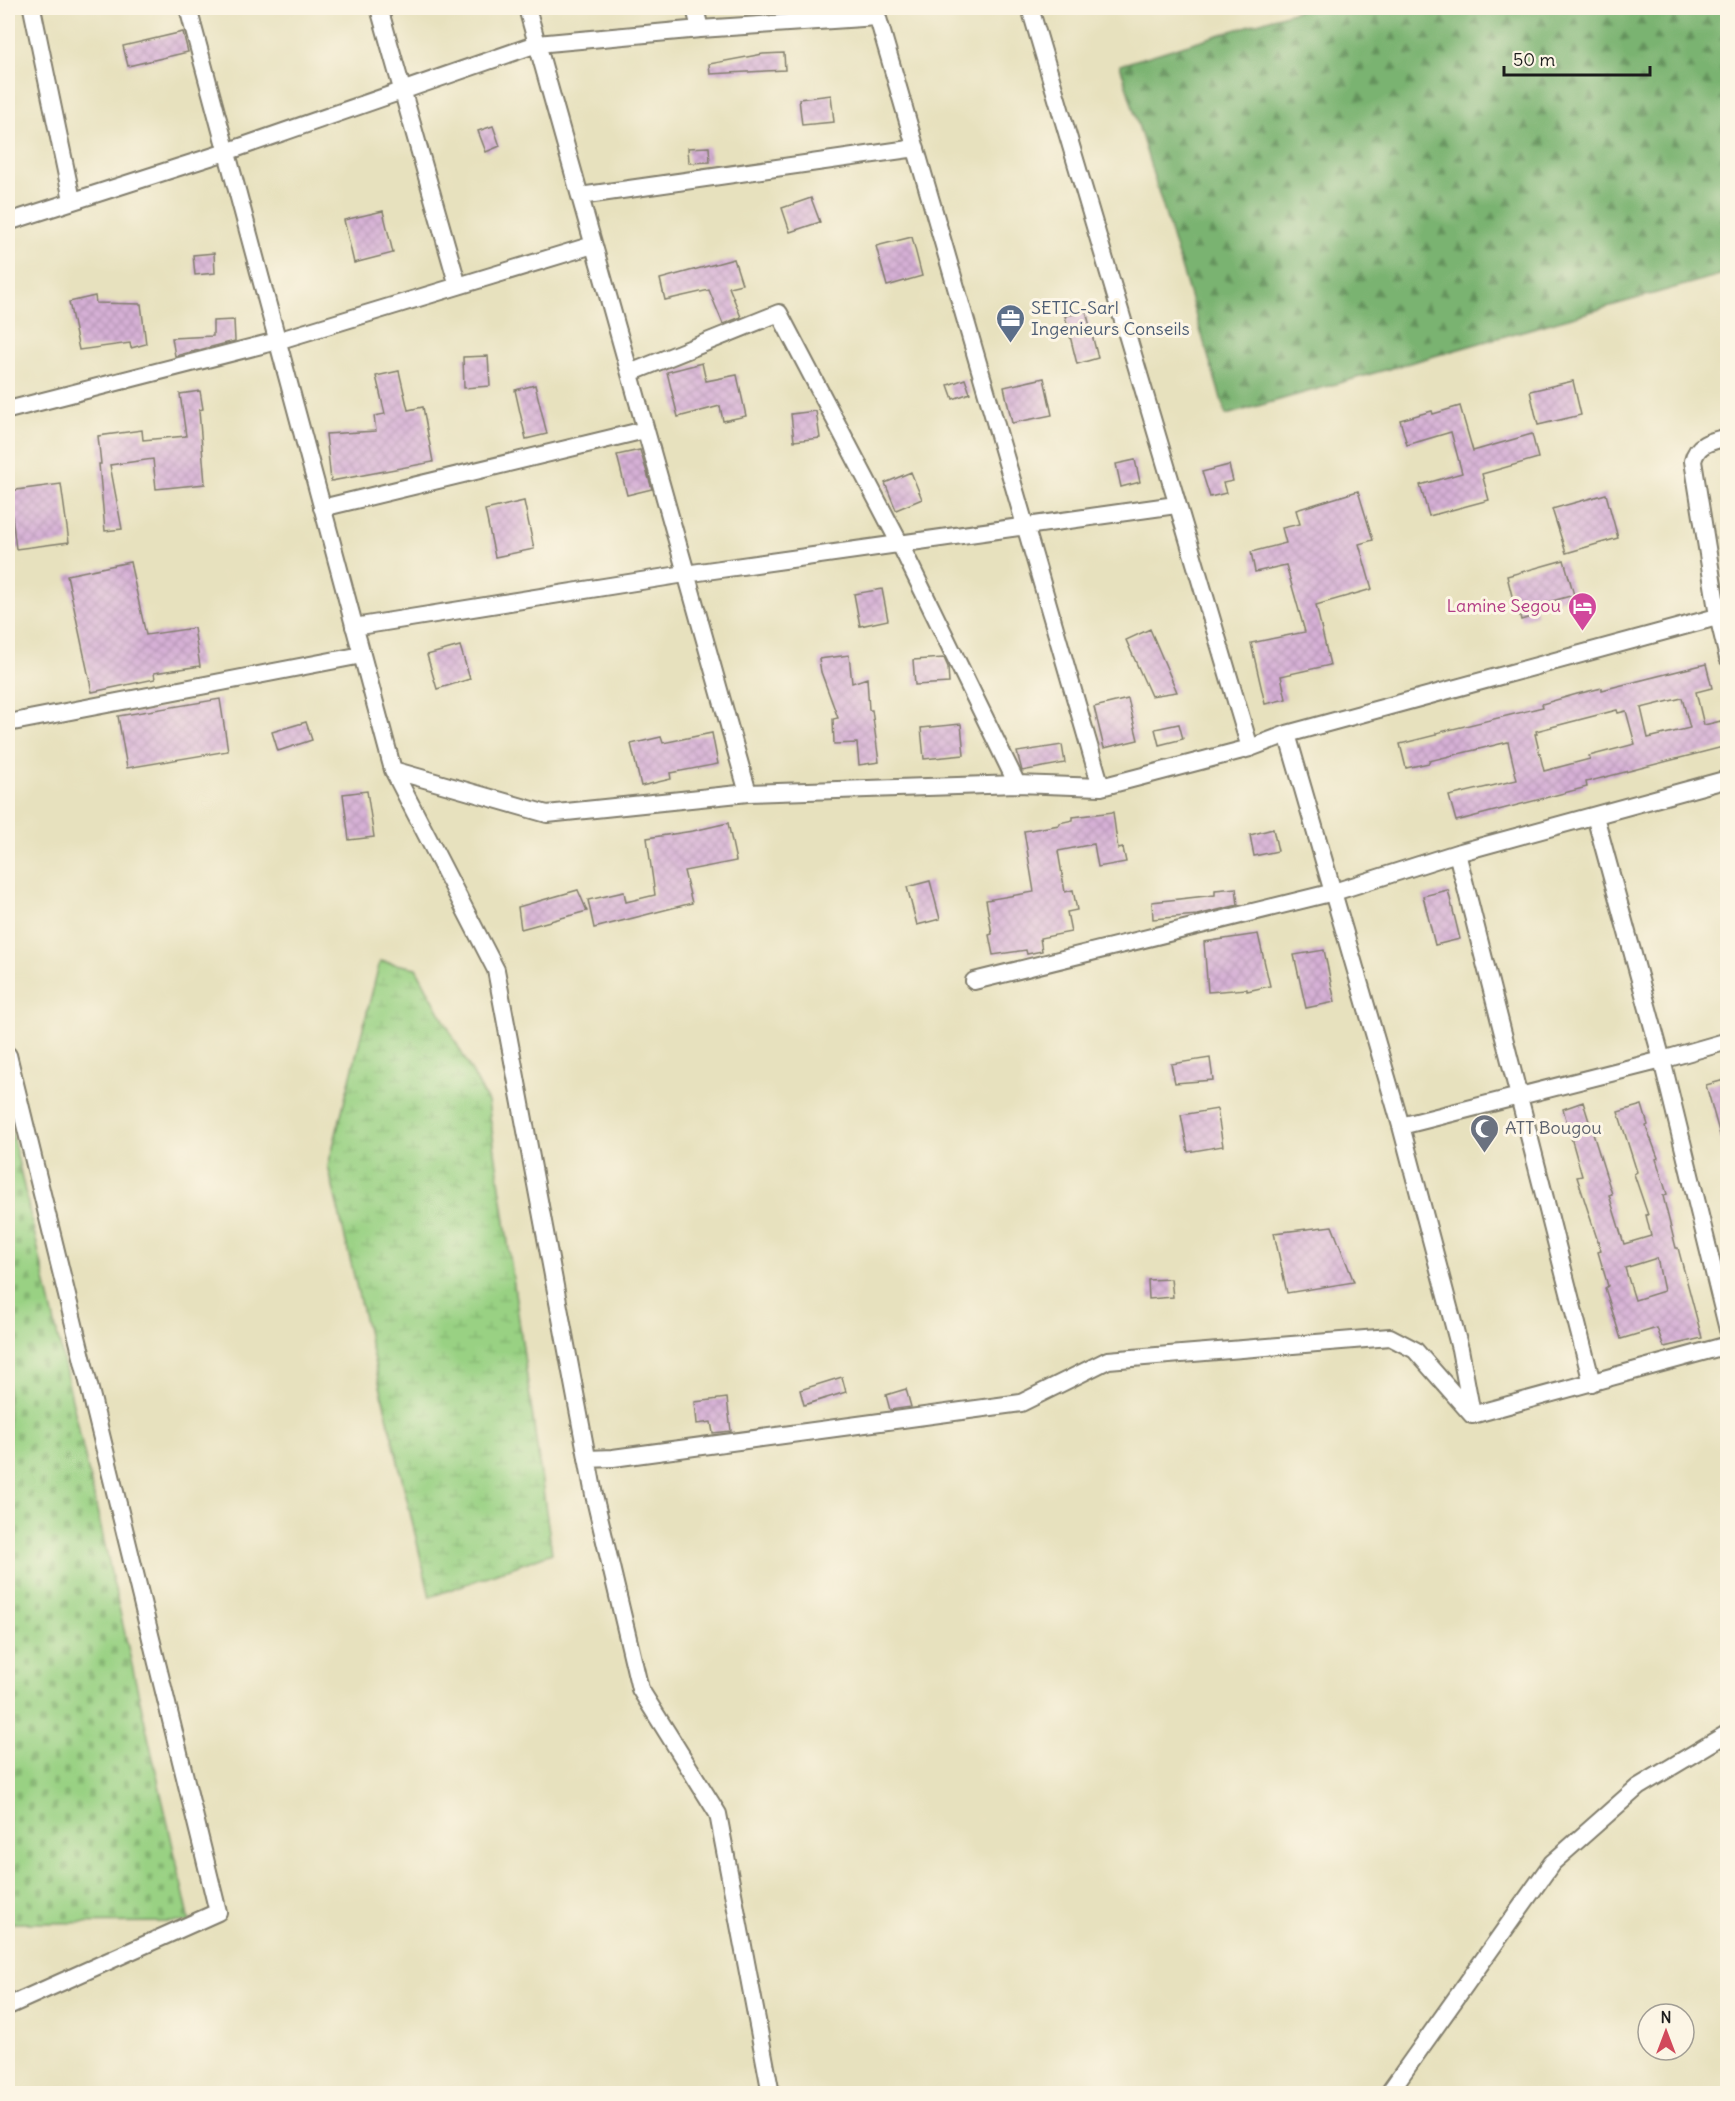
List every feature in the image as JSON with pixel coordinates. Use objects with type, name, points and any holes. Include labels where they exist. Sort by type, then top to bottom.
[{"type":"street","points":[[32,8],[72,200]]},
{"type":"street","points":[[188,8],[393,770],[496,970],[587,1459],[640,1689],[718,1814],[771,2094]]},
{"type":"street","points":[[379,8],[458,286]]},
{"type":"street","points":[[527,8],[748,793]]},
{"type":"street","points":[[695,8],[700,29]]},
{"type":"street","points":[[1030,8],[1250,748]]},
{"type":"street","points":[[8,222],[226,152],[537,44],[876,12],[1101,787]]},
{"type":"street","points":[[580,196],[916,148]]},
{"type":"street","points":[[8,411],[277,341],[593,244]]},
{"type":"street","points":[[630,373],[779,313],[900,544],[1017,784]]},
{"type":"street","points":[[322,508],[645,430]]},
{"type":"street","points":[[1728,437],[1701,445],[1695,452],[1693,460],[1723,615],[1728,658]]},
{"type":"street","points":[[354,627],[685,574],[1176,505]]},
{"type":"street","points":[[393,770],[547,814],[748,793],[1017,784],[1101,787],[1250,748],[1287,734],[1723,615]]},
{"type":"street","points":[[8,723],[362,654]]},
{"type":"street","points":[[1287,734],[1401,1126],[1460,1349],[1472,1415]]},
{"type":"street","points":[[974,981],[1334,892],[1457,853],[1728,779]]},
{"type":"street","points":[[1595,816],[1662,1060],[1728,1330]]},
{"type":"street","points":[[1457,853],[1517,1097],[1592,1383]]},
{"type":"street","points":[[1401,1126],[1728,1041]]},
{"type":"street","points":[[8,1055],[218,1912],[8,2006]]},
{"type":"street","points":[[587,1459],[613,1458],[1021,1403],[1108,1360],[1390,1337],[1415,1350],[1472,1415]]},
{"type":"street","points":[[1472,1415],[1728,1345]]},
{"type":"street","points":[[1388,2094],[1552,1863],[1638,1787],[1728,1733]]},
{"type":"green space","points":[[1306,8],[1727,8],[1727,273],[1226,415],[1120,65]]},
{"type":"green space","points":[[380,961],[416,968],[488,1102],[552,1553],[430,1597],[328,1166]]},
{"type":"green space","points":[[8,1116],[190,1922],[8,1923]]},
{"type":"building","points":[[183,32],[188,52],[128,66],[123,46]]},
{"type":"building","points":[[784,53],[785,70],[710,74],[709,64],[763,54]]},
{"type":"building","points":[[831,95],[834,122],[802,125],[799,99]]},
{"type":"building","points":[[493,126],[500,146],[486,152],[478,131]]},
{"type":"building","points":[[709,147],[710,162],[689,163],[688,148]]},
{"type":"building","points":[[811,198],[820,222],[790,232],[782,208]]},
{"type":"building","points":[[383,211],[393,253],[354,263],[344,220]]},
{"type":"building","points":[[912,237],[922,276],[887,286],[876,246]]},
{"type":"building","points":[[214,253],[215,273],[195,275],[193,255]]},
{"type":"building","points":[[734,259],[742,284],[729,287],[741,317],[723,324],[709,290],[665,300],[660,279]]},
{"type":"building","points":[[95,296],[96,303],[141,304],[146,344],[131,348],[130,343],[79,350],[69,302]]},
{"type":"building","points":[[1086,311],[1098,358],[1077,364],[1065,316]]},
{"type":"building","points":[[234,320],[235,341],[175,356],[172,338],[213,336],[213,321]]},
{"type":"building","points":[[488,356],[490,386],[464,388],[463,357]]},
{"type":"building","points":[[702,363],[706,381],[737,375],[746,416],[723,421],[720,406],[678,417],[667,372]]},
{"type":"building","points":[[399,371],[408,410],[423,407],[433,462],[331,481],[326,434],[376,431],[374,416],[385,414],[376,376]]},
{"type":"building","points":[[1044,378],[1052,415],[1012,423],[1004,387]]},
{"type":"building","points":[[965,379],[970,393],[953,399],[948,385]]},
{"type":"building","points":[[1573,381],[1581,415],[1538,425],[1530,391]]},
{"type":"building","points":[[535,385],[547,434],[526,439],[515,390]]},
{"type":"building","points":[[200,391],[203,409],[199,410],[205,484],[156,489],[153,459],[110,465],[122,529],[105,531],[98,436],[142,430],[143,440],[186,436],[180,394]]},
{"type":"building","points":[[1460,406],[1473,451],[1532,434],[1538,458],[1482,474],[1489,500],[1429,516],[1420,485],[1462,473],[1451,432],[1407,445],[1400,420]]},
{"type":"building","points":[[816,411],[820,438],[794,441],[791,414]]},
{"type":"building","points":[[640,450],[652,489],[627,495],[617,455]]},
{"type":"building","points":[[1135,460],[1140,482],[1121,487],[1116,464]]},
{"type":"building","points":[[1229,465],[1233,481],[1223,483],[1226,493],[1210,497],[1202,472]]},
{"type":"building","points":[[911,472],[922,499],[896,510],[885,483]]},
{"type":"building","points":[[61,484],[69,542],[16,549],[9,491]]},
{"type":"building","points":[[1358,491],[1373,540],[1359,544],[1372,589],[1316,605],[1330,665],[1281,676],[1286,699],[1265,704],[1251,643],[1305,632],[1286,565],[1255,572],[1251,552],[1286,543],[1282,528],[1300,524],[1296,510]]},
{"type":"building","points":[[1606,494],[1618,538],[1566,553],[1552,509]]},
{"type":"building","points":[[524,501],[534,549],[495,557],[485,510]]},
{"type":"building","points":[[1564,560],[1574,595],[1534,606],[1537,615],[1521,620],[1518,607],[1515,608],[1507,576]]},
{"type":"building","points":[[130,562],[146,635],[194,628],[200,666],[154,673],[155,679],[92,692],[67,575]]},
{"type":"building","points":[[882,589],[888,620],[860,626],[854,594]]},
{"type":"building","points":[[1150,629],[1177,692],[1151,696],[1126,640]]},
{"type":"building","points":[[460,646],[470,679],[437,689],[427,655]]},
{"type":"building","points":[[849,655],[852,683],[867,678],[869,710],[872,710],[879,762],[859,765],[857,743],[834,744],[833,719],[838,718],[821,672],[819,659]]},
{"type":"building","points":[[944,658],[948,667],[949,683],[915,685],[913,660]]},
{"type":"building","points":[[1706,664],[1712,688],[1696,692],[1704,725],[1721,721],[1727,746],[1586,782],[1587,787],[1456,821],[1449,796],[1517,780],[1508,742],[1406,768],[1400,744],[1543,707],[1542,704],[1577,694],[1602,688],[1602,690]],"holes":[[[1682,698],[1690,728],[1648,738],[1641,708]],[[1617,710],[1618,713],[1626,711],[1635,744],[1544,771],[1536,731]]]},
{"type":"building","points":[[220,699],[228,751],[127,768],[118,716]]},
{"type":"building","points":[[1128,699],[1138,740],[1104,748],[1094,707]]},
{"type":"building","points":[[306,722],[312,740],[278,751],[272,732]]},
{"type":"building","points":[[961,724],[964,755],[924,759],[921,728]]},
{"type":"building","points":[[1179,724],[1183,739],[1159,745],[1155,729]]},
{"type":"building","points":[[712,733],[718,764],[670,773],[671,779],[641,786],[631,744],[661,737],[663,743]]},
{"type":"building","points":[[1062,745],[1065,763],[1022,771],[1017,752]]},
{"type":"building","points":[[367,791],[374,837],[349,840],[343,794]]},
{"type":"building","points":[[1113,812],[1118,849],[1123,848],[1126,862],[1098,867],[1094,844],[1058,851],[1065,892],[1073,890],[1077,910],[1067,912],[1071,932],[1040,938],[1042,951],[1027,954],[1026,950],[993,955],[986,900],[1034,892],[1024,831],[1059,825],[1059,823],[1073,820],[1073,817]]},
{"type":"building","points":[[728,823],[736,861],[684,871],[692,903],[594,928],[588,900],[624,892],[626,902],[655,895],[647,838]]},
{"type":"building","points":[[1273,829],[1278,851],[1254,856],[1250,835]]},
{"type":"building","points":[[930,881],[940,919],[917,925],[907,887]]},
{"type":"building","points":[[1236,888],[1238,905],[1197,915],[1153,919],[1152,902],[1215,895],[1215,890]]},
{"type":"building","points":[[578,890],[587,911],[521,929],[518,907]]},
{"type":"building","points":[[1448,890],[1460,939],[1435,945],[1423,896]]},
{"type":"building","points":[[1258,934],[1270,986],[1247,991],[1247,989],[1208,992],[1204,942]]},
{"type":"building","points":[[1324,950],[1335,1002],[1306,1008],[1294,955]]},
{"type":"building","points":[[1210,1058],[1213,1080],[1175,1083],[1171,1064]]},
{"type":"building","points":[[1728,1079],[1728,1146],[1723,1146],[1706,1085]]},
{"type":"building","points":[[1583,1102],[1612,1194],[1609,1195],[1624,1244],[1651,1236],[1646,1215],[1648,1215],[1634,1174],[1637,1172],[1618,1112],[1642,1105],[1648,1125],[1646,1126],[1658,1158],[1656,1159],[1667,1194],[1663,1196],[1676,1248],[1678,1248],[1702,1338],[1664,1347],[1657,1328],[1621,1339],[1605,1288],[1608,1286],[1598,1252],[1601,1251],[1577,1177],[1582,1176],[1563,1109]],"holes":[[[1657,1258],[1664,1291],[1635,1300],[1625,1268]]]},
{"type":"building","points":[[1217,1109],[1223,1146],[1188,1152],[1181,1115]]},
{"type":"building","points":[[1332,1226],[1354,1282],[1287,1293],[1274,1233]]},
{"type":"building","points":[[1171,1279],[1173,1297],[1149,1299],[1148,1280]]},
{"type":"building","points":[[842,1377],[846,1392],[804,1405],[800,1390]]},
{"type":"building","points":[[906,1389],[911,1407],[890,1410],[886,1395]]},
{"type":"building","points":[[727,1398],[731,1431],[713,1433],[711,1422],[697,1424],[695,1402]]},
{"type":"place","name":"SETIC-Sarl Ingenieurs Conseils","points":[[1010,344]]},
{"type":"place","name":"Lamine Segou","points":[[1582,632]]},
{"type":"place","name":"ATT Bougou","points":[[1484,1154]]}]
